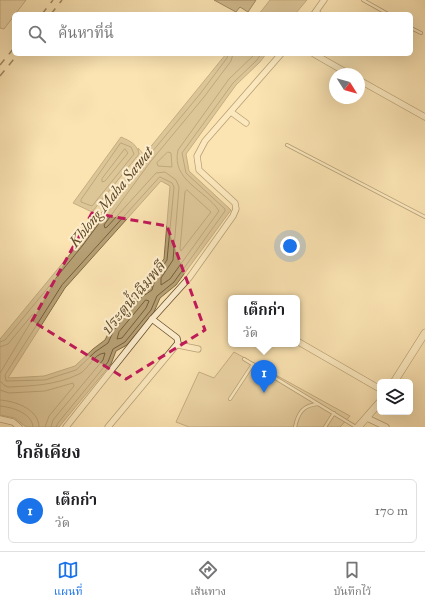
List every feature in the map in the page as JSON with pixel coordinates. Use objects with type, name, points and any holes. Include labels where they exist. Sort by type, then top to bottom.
[{"type":"street","points":[[318,12],[324,0]]},
{"type":"street","points":[[66,427],[152,319],[188,278],[233,216],[236,209],[235,203],[205,176],[197,163],[198,150],[279,56]]},
{"type":"street","points":[[318,56],[338,68]]},
{"type":"street","points":[[365,83],[425,117]]},
{"type":"street","points":[[231,112],[246,123]]},
{"type":"street","points":[[108,427],[178,345],[177,338],[152,319]]},
{"type":"street","points":[[396,379],[425,333]]},
{"type":"street","points":[[300,343],[377,387]]},
{"type":"street","points":[[178,345],[198,349]]},
{"type":"street","points":[[357,427],[377,406]]},
{"type":"street","points":[[367,418],[386,427]]},
{"type":"street","points":[[0,419],[13,422],[19,427]]},
{"type":"lane","points":[[363,0],[384,12]]},
{"type":"lane","points":[[413,29],[421,33]]},
{"type":"lane","points":[[288,145],[425,217]]},
{"type":"lane","points":[[244,359],[357,427]]},
{"type":"lane","points":[[230,399],[253,364]]},
{"type":"lane","points":[[295,427],[302,410],[308,404],[318,404]]},
{"type":"lane","points":[[325,427],[334,414]]},
{"type":"highlighted area","points":[[92,213],[167,226],[205,330],[126,379],[32,321]]},
{"type":"shaded area","points":[[0,0],[26,0],[17,12],[12,12],[12,18],[4,29],[0,28]]},
{"type":"shaded area","points":[[138,148],[144,155],[100,215],[92,212],[139,154]]},
{"type":"shaded area","points":[[234,352],[350,416],[340,427],[189,427],[176,422],[199,372],[214,378]]},
{"type":"water","points":[[270,0],[307,0],[297,12],[261,12]]},
{"type":"water","points":[[224,56],[264,56],[236,85],[186,154],[189,171],[231,210],[176,285],[160,298],[154,312],[127,345],[116,351],[111,364],[59,427],[26,427],[15,418],[0,415],[0,339],[80,242],[144,155]],"holes":[[[161,181],[170,186],[164,259],[152,274],[149,288],[136,295],[111,328],[105,340],[75,366],[44,376],[8,378],[65,288]]]},
{"type":"water","points":[[121,137],[135,145],[139,154],[92,212],[73,203]]},
{"type":"building","points":[[214,0],[256,0],[248,12],[240,7],[236,12]]},
{"type":"railway","points":[[44,12],[53,0]]},
{"type":"railway","points":[[53,12],[62,0]]},
{"type":"railway","points":[[0,65],[12,50]]},
{"type":"railway","points":[[0,76],[16,56]]},
{"type":"place","name":"เต็กก่า","points":[[264,393]]},
{"type":"water label","name":"Khlong Maha Sawat","points":[[111,197]]},
{"type":"water label","name":"ประตูน้ำฉิมพลี","points":[[133,298]]}]
